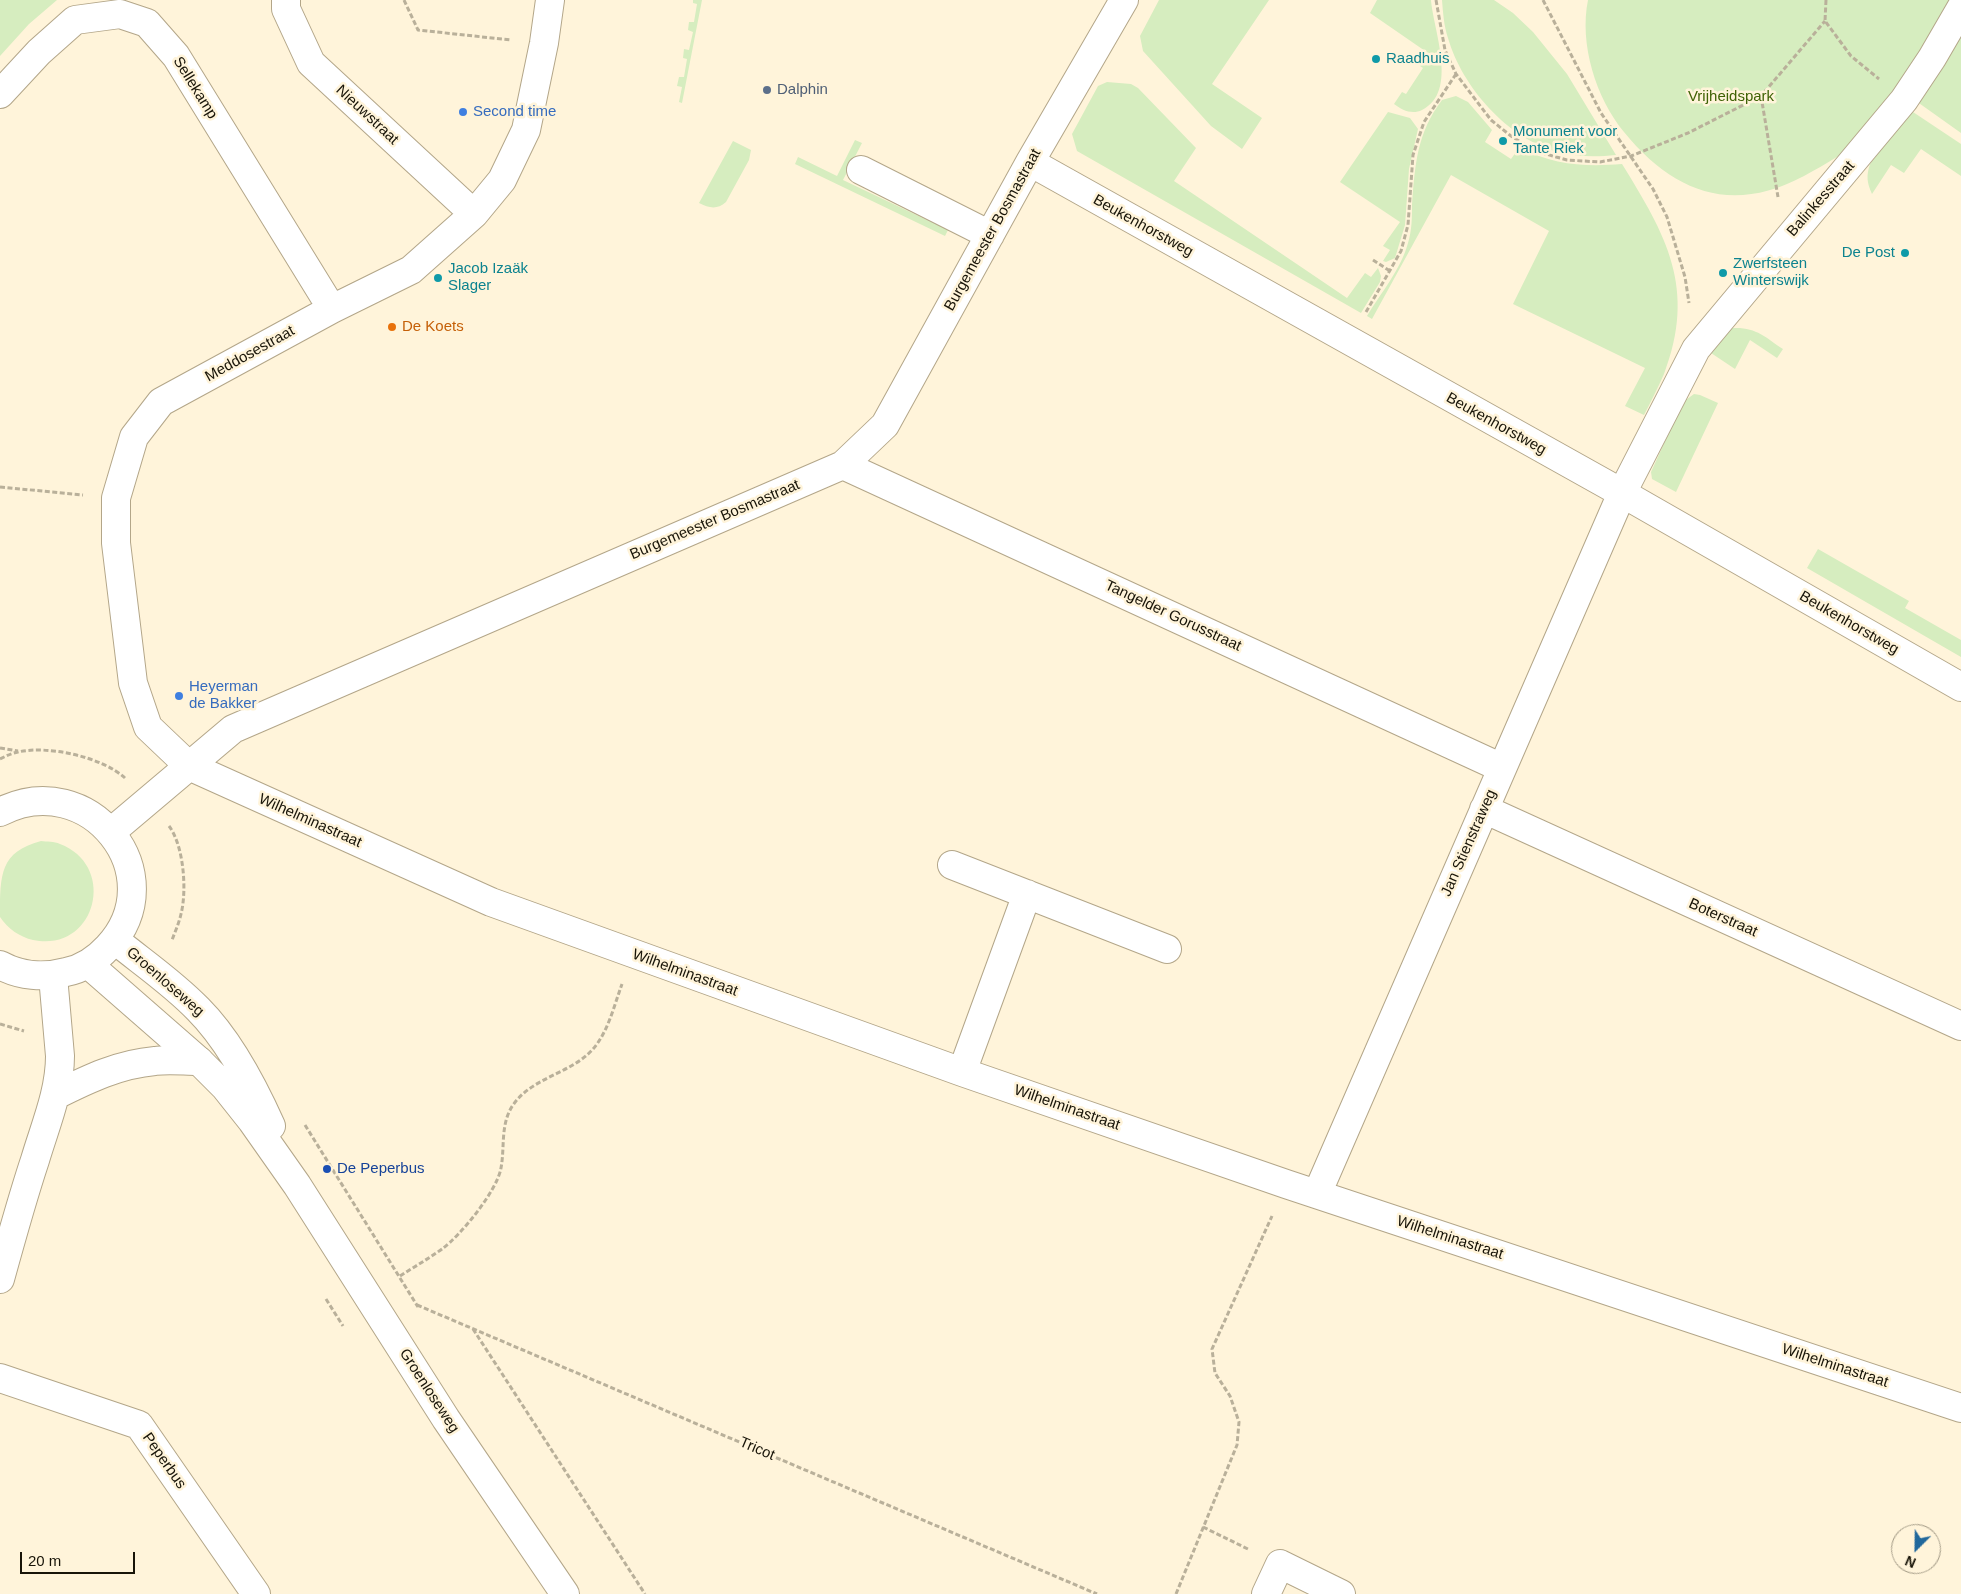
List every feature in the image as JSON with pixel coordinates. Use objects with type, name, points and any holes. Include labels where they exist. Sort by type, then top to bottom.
[{"type":"street","name":"Nieuwstraat","points":[[286,0],[286,9],[311,63],[474,214]]},
{"type":"street","name":"Meddosestraat","points":[[188,766],[148,727],[134,683],[116,542],[116,498],[134,437],[161,402],[332,309],[411,270],[474,214],[502,180],[526,130],[544,44],[550,0]]},
{"type":"street","name":"Burgemeester Bosmastraat","points":[[111,832],[233,729],[843,465],[885,425],[1030,162],[1124,0]]},
{"type":"street","name":"Balinkesstraat","points":[[1622,493],[1696,349],[1904,100],[1932,58],[1961,8]]},
{"type":"street","name":"Sellekamp","points":[[0,94],[39,52],[75,20],[120,14],[148,23],[176,56],[332,309]]},
{"type":"street","name":"Beukenhorstweg","points":[[1030,162],[1622,493],[1961,687]]},
{"type":"street","points":[[861,170],[990,235]]},
{"type":"street","name":"Tangelder Gorusstraat","points":[[843,465],[1502,768]]},
{"type":"street","name":"Jan Stienstraweg","points":[[1317,1194],[1622,493]]},
{"type":"street","name":"Wilhelminastraat","points":[[188,766],[491,902],[632,954],[962,1072],[1286,1184],[1961,1408]]},
{"type":"street","points":[[0,812],[16,804],[41,799],[67,803],[92,814],[111,832],[124,854],[130,880],[130,906],[125,921],[115,940],[103,953],[88,964],[53,976],[30,975],[8,969],[0,964]]},
{"type":"street","name":"Boterstraat","points":[[1484,809],[1961,1026]]},
{"type":"street","points":[[952,865],[1167,949]]},
{"type":"street","points":[[962,1072],[1027,894]]},
{"type":"street","name":"Groenloseweg","points":[[115,940],[197,1008],[215,1027],[267,1116],[297,1185]]},
{"type":"street","name":"Groenloseweg","points":[[88,964],[198,1061],[225,1087],[252,1121],[297,1185],[446,1419],[565,1594]]},
{"type":"street","points":[[0,1279],[34,1161],[56,1095],[60,1056],[53,976]]},
{"type":"street","points":[[56,1095],[120,1066],[157,1060],[198,1061]]},
{"type":"street","name":"Peperbus","points":[[0,1378],[139,1425],[256,1594]]},
{"type":"street","points":[[1266,1594],[1280,1564],[1341,1594]]},
{"type":"path","points":[[404,0],[418,30],[544,44]]},
{"type":"path","points":[[1436,0],[1445,50],[1456,74],[1491,120],[1511,136],[1536,151],[1566,160],[1600,162],[1631,156],[1688,133],[1760,96],[1825,20],[1826,0]]},
{"type":"path","points":[[1543,0],[1601,113],[1653,190],[1667,218],[1685,277],[1696,349]]},
{"type":"path","points":[[1825,20],[1851,56],[1904,100]]},
{"type":"path","points":[[1349,342],[1401,250],[1408,226],[1413,155],[1424,122],[1456,74]]},
{"type":"path","points":[[1760,96],[1786,240]]},
{"type":"path","points":[[1374,260],[1390,271]]},
{"type":"path","points":[[0,487],[116,498]]},
{"type":"path","points":[[0,748],[19,752],[51,751],[88,757],[122,775],[149,800]]},
{"type":"path","points":[[0,759],[19,752]]},
{"type":"path","points":[[400,1276],[443,1248],[488,1199],[498,1180],[502,1166],[506,1121],[512,1106],[524,1092],[569,1067],[592,1050],[605,1032],[632,954]]},
{"type":"path","points":[[1176,1594],[1237,1445],[1239,1422],[1230,1396],[1215,1373],[1212,1349],[1286,1184]]},
{"type":"path","name":"Tricot","points":[[417,1305],[1097,1594]]},
{"type":"path","points":[[473,1328],[645,1594]]},
{"type":"path","points":[[1203,1527],[1280,1564]]},
{"type":"green space","points":[[0,0],[57,0],[29,24],[0,56]]},
{"type":"green space","points":[[693,0],[702,0],[682,103],[679,102],[682,87],[677,86],[679,77],[684,77],[687,59],[683,58],[684,49],[689,50],[693,32],[688,30],[689,22],[694,22],[697,4],[693,3]]},
{"type":"green space","points":[[1159,0],[1269,0],[1212,84],[1262,118],[1242,149],[1211,126],[1143,51],[1140,36]]},
{"type":"green space","points":[[1377,0],[1431,0],[1439,43],[1442,75],[1439,89],[1433,101],[1422,110],[1415,112],[1407,111],[1394,104],[1402,92],[1406,94],[1423,68],[1420,66],[1428,53],[1370,13]]},
{"type":"green space","points":[[1442,0],[1494,0],[1513,13],[1533,32],[1567,74],[1616,155],[1587,156],[1558,152],[1522,136],[1505,123],[1476,92],[1464,75],[1448,38]]},
{"type":"green space","name":"Vrijheidspark","points":[[1588,0],[1955,0],[1916,66],[1846,150],[1804,176],[1777,188],[1752,194],[1728,195],[1705,191],[1683,183],[1663,170],[1643,153],[1624,132],[1605,103],[1592,70],[1586,34]]},
{"type":"green space","points":[[1961,28],[1961,133],[1916,101]]},
{"type":"green space","points":[[1107,82],[1131,84],[1138,88],[1196,148],[1174,181],[1347,298],[1365,273],[1371,277],[1378,268],[1381,276],[1380,282],[1361,313],[1077,151],[1072,134],[1098,86]]},
{"type":"green space","points":[[1456,96],[1468,102],[1492,130],[1485,142],[1511,159],[1519,148],[1545,158],[1582,165],[1622,164],[1638,190],[1652,215],[1672,263],[1677,288],[1678,315],[1673,343],[1664,374],[1644,415],[1625,406],[1645,368],[1513,304],[1549,231],[1451,175],[1372,319],[1367,316],[1396,271],[1405,253],[1411,228],[1416,162],[1422,137],[1442,100]]},
{"type":"green space","points":[[1910,110],[1961,144],[1961,176],[1921,149],[1904,173],[1891,165],[1872,194],[1868,179],[1870,164]]},
{"type":"green space","points":[[1388,112],[1410,118],[1418,129],[1409,169],[1405,225],[1395,258],[1386,262],[1383,261],[1390,250],[1383,246],[1400,222],[1340,182]]},
{"type":"green space","points":[[855,140],[862,143],[843,180],[948,230],[945,236],[795,164],[798,157],[837,176]]},
{"type":"green space","points":[[733,141],[751,150],[749,160],[726,202],[713,207],[699,203]]},
{"type":"green space","points":[[1733,328],[1754,331],[1783,349],[1777,358],[1750,340],[1735,369],[1711,353],[1723,334]]},
{"type":"green space","points":[[1694,394],[1718,403],[1676,492],[1652,479],[1651,472],[1683,402]]},
{"type":"green space","points":[[1818,549],[1909,601],[1905,608],[1961,640],[1961,657],[1807,568]]},
{"type":"green space","points":[[41,841],[58,843],[78,855],[89,870],[94,887],[92,905],[85,921],[72,934],[55,941],[33,940],[23,937],[11,929],[0,917],[2,877],[5,867],[17,851]]},
{"type":"place","name":"Raadhuis","points":[[1376,59]]},
{"type":"place","name":"Dalphin","points":[[767,90]]},
{"type":"place","name":"Second time","points":[[463,112]]},
{"type":"place","name":"Monument voor Tante Riek","points":[[1503,141]]},
{"type":"place","name":"De Post","points":[[1905,253]]},
{"type":"place","name":"Zwerfsteen Winterswijk","points":[[1723,273]]},
{"type":"place","name":"Jacob Izaäk Slager","points":[[438,278]]},
{"type":"place","name":"De Koets","points":[[392,327]]},
{"type":"place","name":"Heyerman de Bakker","points":[[179,696]]},
{"type":"place","name":"De Peperbus","points":[[327,1169]]}]
